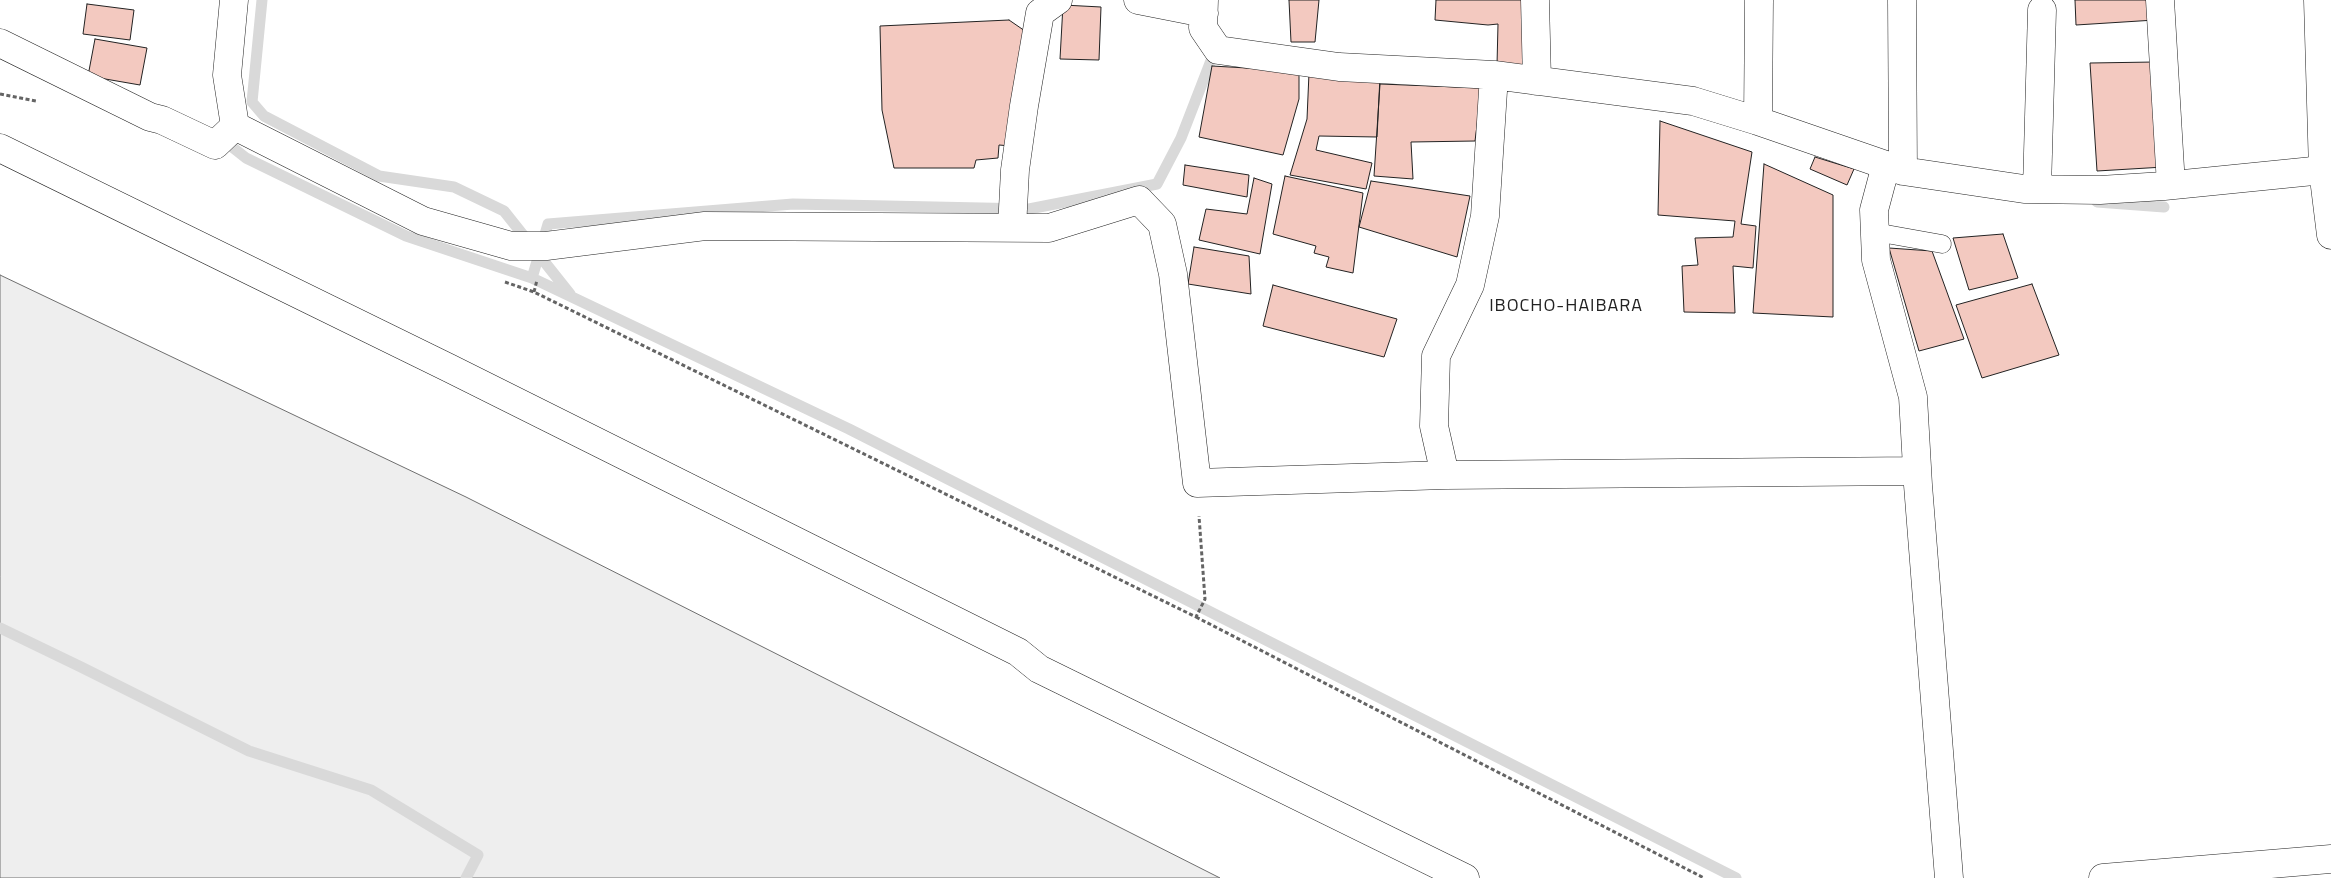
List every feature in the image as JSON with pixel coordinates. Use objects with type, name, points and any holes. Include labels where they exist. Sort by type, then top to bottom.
[{"type":"street","points":[[234,0],[227,75],[235,126]]},
{"type":"street","points":[[1012,228],[1015,170],[1040,13],[1058,0]]},
{"type":"street","points":[[1138,0],[1204,7],[1203,28],[1218,50],[1339,67],[1494,75],[1693,101],[1758,121],[1894,168],[2024,189],[2100,190],[2323,170]]},
{"type":"street","points":[[1535,0],[1537,81]]},
{"type":"street","points":[[1758,121],[1759,0]]},
{"type":"street","points":[[1902,0],[1894,168],[1874,210],[1876,260],[1913,397],[1917,471],[1949,878]]},
{"type":"street","points":[[2160,0],[2171,185]]},
{"type":"street","points":[[2318,0],[2323,170],[2331,235]]},
{"type":"street","points":[[2037,189],[2042,10]]},
{"type":"street","points":[[0,42],[150,117],[162,120],[216,145],[235,126]]},
{"type":"street","points":[[1446,475],[1434,426],[1436,356],[1470,285],[1485,216],[1494,75]]},
{"type":"street","points":[[235,126],[423,221],[511,246],[546,246],[705,226],[1049,228],[1139,200],[1162,224],[1173,274],[1197,483],[1446,475],[1917,471]]},
{"type":"street","points":[[0,148],[601,443],[1018,652],[1039,668],[1465,878]]},
{"type":"street","points":[[2103,878],[2331,858]]},
{"type":"lane","points":[[1875,232],[1942,244]]},
{"type":"path","points":[[497,279],[534,292],[1196,617],[1704,878]]},
{"type":"path","points":[[1196,617],[1205,599],[1197,483]]},
{"type":"shaded area","points":[[0,275],[466,497],[1220,878],[0,878]]},
{"type":"building","points":[[1289,0],[1319,0],[1315,42],[1291,42]]},
{"type":"building","points":[[1436,0],[1527,0],[1527,66],[1497,65],[1498,24],[1488,25],[1435,20]]},
{"type":"building","points":[[2075,0],[2154,0],[2155,20],[2076,25]]},
{"type":"building","points":[[87,4],[134,10],[130,40],[83,34]]},
{"type":"building","points":[[1063,5],[1101,7],[1099,60],[1060,59]]},
{"type":"building","points":[[1009,20],[1025,31],[1011,146],[999,145],[998,158],[976,160],[974,168],[894,168],[882,110],[880,26]]},
{"type":"building","points":[[95,39],[147,48],[140,85],[88,76]]},
{"type":"building","points":[[2155,62],[2164,167],[2097,171],[2090,63]]},
{"type":"building","points":[[1212,66],[1299,71],[1299,99],[1283,155],[1199,137]]},
{"type":"building","points":[[1309,73],[1380,77],[1377,137],[1319,136],[1316,150],[1372,163],[1366,189],[1290,175],[1307,119]]},
{"type":"building","points":[[1380,84],[1482,88],[1475,141],[1411,142],[1413,179],[1374,176]]},
{"type":"building","points":[[1660,121],[1752,152],[1741,224],[1756,226],[1753,268],[1733,266],[1735,313],[1684,312],[1682,266],[1698,265],[1695,238],[1733,237],[1735,221],[1658,215]]},
{"type":"building","points":[[1815,157],[1854,169],[1847,185],[1810,169]]},
{"type":"building","points":[[1764,164],[1833,195],[1833,317],[1753,313]]},
{"type":"building","points":[[1185,165],[1249,175],[1247,197],[1183,185]]},
{"type":"building","points":[[1285,176],[1363,193],[1353,273],[1326,267],[1329,257],[1314,253],[1316,246],[1273,234]]},
{"type":"building","points":[[1254,178],[1272,184],[1260,254],[1199,240],[1206,209],[1247,214]]},
{"type":"building","points":[[1371,181],[1470,196],[1457,257],[1359,227]]},
{"type":"building","points":[[2003,234],[2018,278],[1969,290],[1953,238]]},
{"type":"building","points":[[1194,247],[1249,256],[1251,294],[1188,284]]},
{"type":"building","points":[[1889,248],[1932,251],[1964,339],[1919,351]]},
{"type":"building","points":[[2032,284],[2059,355],[1982,378],[1956,305]]},
{"type":"building","points":[[1273,285],[1397,319],[1384,357],[1263,326]]},
{"type":"waterway","points":[[262,0],[252,102],[264,116],[379,176],[454,187],[504,211],[570,294]]},
{"type":"waterway","points":[[532,278],[548,224],[793,204],[1029,209],[1157,184],[1181,138],[1212,58],[1222,59]]},
{"type":"waterway","points":[[222,139],[246,158],[406,236],[532,278],[849,429],[1736,878]]},
{"type":"waterway","points":[[2097,202],[2164,207]]},
{"type":"waterway","points":[[0,628],[249,751],[371,790],[478,855],[466,878]]},
{"type":"district","name":"IBOCHO-HAIBARA","points":[[1566,307]]}]
